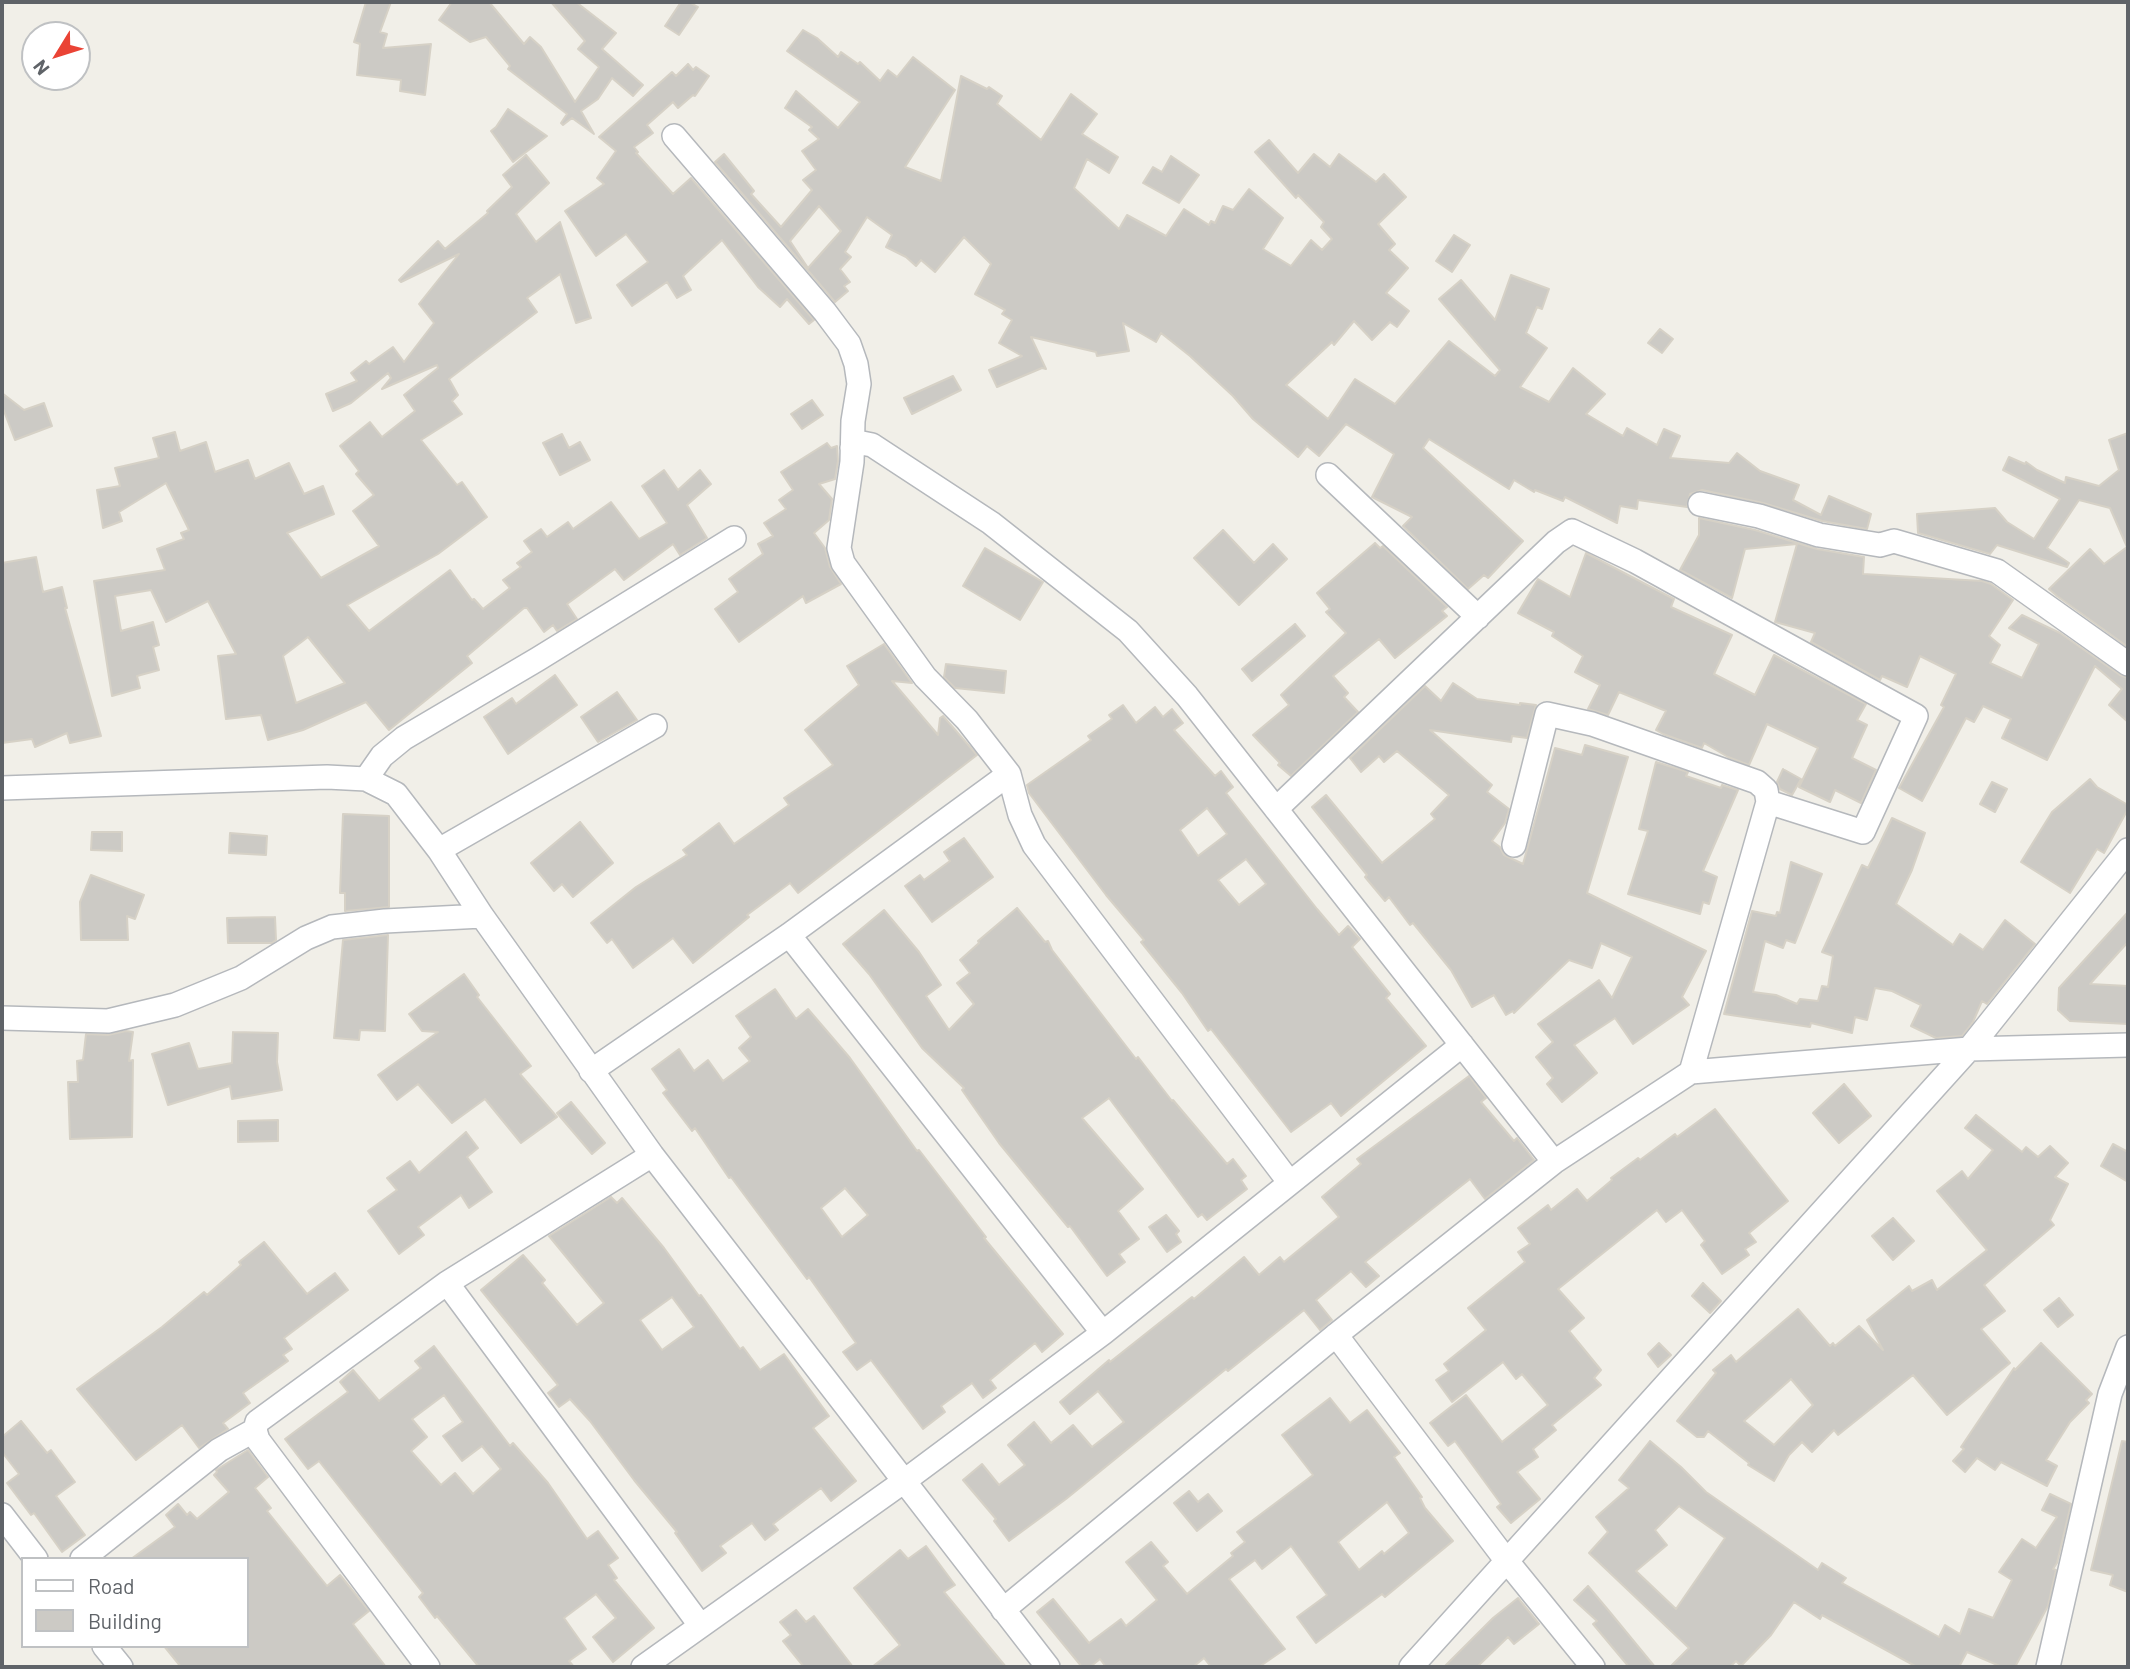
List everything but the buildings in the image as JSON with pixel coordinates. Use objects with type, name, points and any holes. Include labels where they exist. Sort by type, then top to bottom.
[{"type":"street","points":[[674,136],[825,312],[849,344],[859,384],[839,548],[843,563],[925,677],[967,720],[1009,774],[1020,815],[1034,845],[1290,1183]]},
{"type":"street","points":[[852,448],[863,443],[872,445],[991,523],[1128,631],[1187,696],[1554,1161]]},
{"type":"street","points":[[1328,475],[1478,617]]},
{"type":"street","points":[[1700,503],[1759,516],[1819,535],[1880,545],[1894,541],[1997,571],[2128,664]]},
{"type":"street","points":[[1276,808],[1556,542],[1572,531],[1634,561],[1916,716],[1863,832],[1768,802]]},
{"type":"street","points":[[366,779],[382,756],[404,738],[734,538]]},
{"type":"street","points":[[1514,845],[1547,714],[1592,724],[1757,782],[1766,790],[1768,802],[1691,1072]]},
{"type":"street","points":[[439,850],[655,726]]},
{"type":"street","points":[[591,1071],[789,935],[1009,774]]},
{"type":"street","points":[[2,788],[327,777],[366,779],[396,794],[439,850],[482,916],[652,1155],[1048,1667]]},
{"type":"street","points":[[1410,1667],[1969,1049],[2128,850]]},
{"type":"street","points":[[2,1018],[108,1021],[175,1005],[241,978],[306,938],[332,927],[385,921],[482,916]]},
{"type":"street","points":[[789,935],[1103,1333]]},
{"type":"street","points":[[643,1667],[904,1482],[1103,1333],[1462,1045]]},
{"type":"street","points":[[1003,1610],[1336,1335],[1554,1161],[1691,1072],[1969,1049],[2128,1045]]},
{"type":"street","points":[[428,1667],[258,1440],[255,1430],[257,1422],[447,1283],[652,1155]]},
{"type":"street","points":[[447,1283],[700,1625]]},
{"type":"street","points":[[1336,1335],[1506,1560],[1592,1667]]},
{"type":"street","points":[[2049,1667],[2110,1394],[2128,1347]]},
{"type":"street","points":[[85,1557],[219,1450],[255,1430]]},
{"type":"street","points":[[2,1515],[34,1557]]},
{"type":"street","points":[[106,1648],[121,1667]]}]
